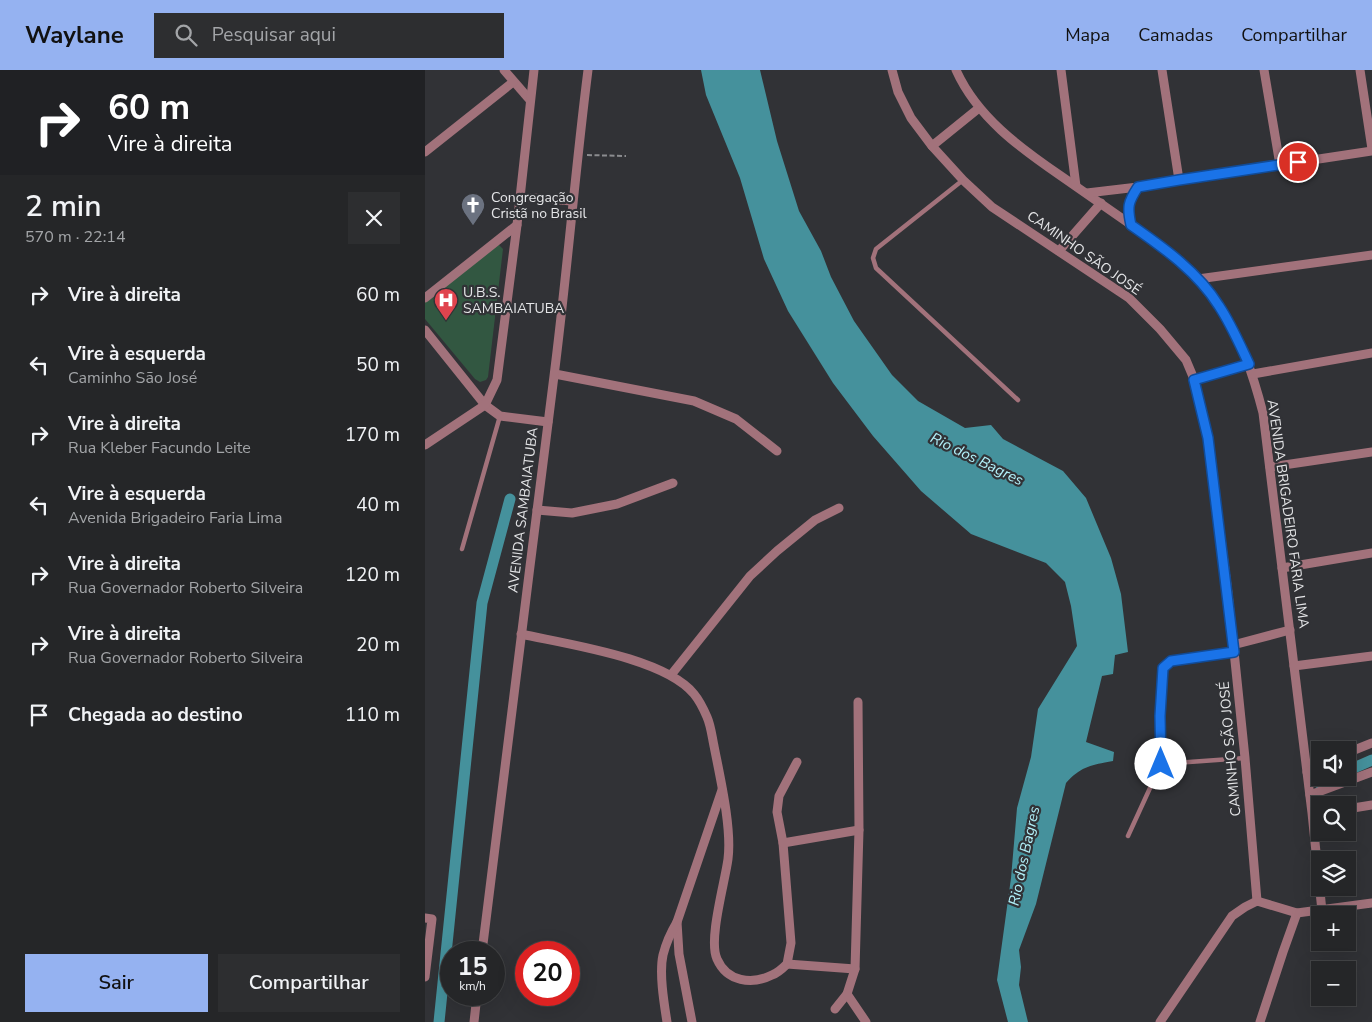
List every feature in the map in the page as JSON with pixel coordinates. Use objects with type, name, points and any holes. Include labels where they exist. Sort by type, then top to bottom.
[{"type":"street","points":[[504,70],[530,100]]},
{"type":"street","points":[[425,445],[485,404],[497,380],[517,225],[533,70]]},
{"type":"street","name":"AVENIDA SAMBAIATUBA","points":[[483,941],[555,374],[572,201],[588,70]]},
{"type":"street","name":"CAMINHO SÃO JOSÉ","points":[[892,70],[899,92],[911,118],[932,146],[963,180],[992,207],[1129,298],[1160,329],[1186,360],[1194,380],[1208,438],[1234,648],[1257,901]]},
{"type":"street","name":"AVENIDA BRIGADEIRO FARIA LIMA","points":[[956,70],[962,84],[979,108],[1006,134],[1034,158],[1087,193],[1175,257],[1198,279],[1219,304],[1249,364],[1263,413],[1311,798]]},
{"type":"street","points":[[1061,70],[1076,186]]},
{"type":"street","points":[[1162,70],[1179,180]]},
{"type":"street","points":[[1264,70],[1280,165]]},
{"type":"street","points":[[1087,193],[1138,187],[1372,150],[1360,70]]},
{"type":"street","points":[[425,152],[513,82]]},
{"type":"street","points":[[932,146],[979,108]]},
{"type":"street","points":[[1131,225],[1128,211],[1130,199],[1138,187]]},
{"type":"street","points":[[520,197],[572,201]]},
{"type":"street","points":[[1059,251],[1101,203]]},
{"type":"street","points":[[425,298],[517,225]]},
{"type":"street","points":[[1198,279],[1372,255]]},
{"type":"street","points":[[425,330],[485,404],[500,416],[548,422]]},
{"type":"street","points":[[1253,374],[1372,353]]},
{"type":"street","points":[[1194,380],[1249,364]]},
{"type":"street","points":[[555,374],[694,401],[737,419],[777,450]]},
{"type":"street","points":[[1269,467],[1372,452]]},
{"type":"street","points":[[537,510],[572,513],[617,504],[673,483]]},
{"type":"street","points":[[671,675],[750,576],[815,520],[839,508]]},
{"type":"street","points":[[1281,568],[1372,553]]},
{"type":"street","points":[[1234,648],[1290,630]]},
{"type":"street","points":[[521,634],[627,658],[671,675],[694,693],[707,718],[727,822],[729,856],[715,937],[717,959],[728,973],[740,980],[758,980],[773,975],[787,964],[791,943],[783,843],[777,812],[779,796],[797,762]]},
{"type":"street","points":[[1294,666],[1372,656]]},
{"type":"street","points":[[835,1009],[847,994],[855,970],[859,830],[857,702]]},
{"type":"street","points":[[1356,750],[1372,743]]},
{"type":"street","points":[[1307,772],[1311,770]]},
{"type":"street","points":[[1310,795],[1372,772]]},
{"type":"street","points":[[667,1022],[663,991],[663,956],[671,932],[677,922],[722,790]]},
{"type":"street","points":[[1356,808],[1372,806]]},
{"type":"street","points":[[783,843],[859,830]]},
{"type":"street","name":"AVENIDA BRIGADEIRO FARIA LIMA","points":[[1318,841],[1322,906]]},
{"type":"street","points":[[1160,1022],[1232,916],[1257,901],[1297,913],[1311,912]]},
{"type":"street","points":[[1353,906],[1372,903]]},
{"type":"street","points":[[1261,1022],[1297,913]]},
{"type":"street","points":[[425,918],[432,919],[425,976]]},
{"type":"street","points":[[677,922],[679,954],[692,1022]]},
{"type":"street","points":[[787,964],[855,970]]},
{"type":"street","points":[[847,994],[867,1022]]},
{"type":"street","points":[[474,1022],[476,1006]]},
{"type":"lane","points":[[963,180],[876,249],[873,258],[876,268],[1018,400]]},
{"type":"lane","points":[[462,549],[500,416]]},
{"type":"lane","points":[[1128,836],[1161,764],[1160,716],[1163,668],[1171,661],[1234,648]]},
{"type":"lane","points":[[1161,764],[1245,758]]},
{"type":"path","points":[[577,155],[626,156]]},
{"type":"green space","points":[[495,245],[499,245],[503,249],[488,377],[480,382],[475,379],[425,319],[425,302]]},
{"type":"water","name":"Rio dos Bagres","points":[[701,70],[760,70],[777,141],[799,211],[821,251],[831,277],[854,321],[892,375],[918,401],[965,428],[991,425],[1003,439],[1063,471],[1086,498],[1111,558],[1121,594],[1128,652],[1115,655],[1113,674],[1102,676],[1086,742],[1114,752],[1113,761],[1087,767],[1071,777],[1066,783],[1036,904],[1019,950],[1021,967],[1019,985],[1028,1022],[1008,1022],[997,980],[1011,878],[1017,808],[1031,757],[1038,709],[1077,646],[1065,582],[1046,563],[971,534],[921,491],[873,436],[833,383],[788,311],[764,259],[740,178],[706,95]]},
{"type":"waterway","points":[[439,1022],[482,603],[510,499]]},
{"type":"waterway","points":[[1356,767],[1372,760]]},
{"type":"place","name":"Congregação Cristã no Brasil","points":[[473,226]]},
{"type":"place","name":"U.B.S. SAMBAIATUBA","points":[[446,321]]},
{"type":"route","points":[[1161,764],[1160,716],[1163,668],[1171,661],[1234,652],[1208,438],[1194,380],[1249,364],[1219,304],[1198,279],[1154,240],[1131,225],[1128,211],[1130,199],[1138,187],[1298,162]]}]
